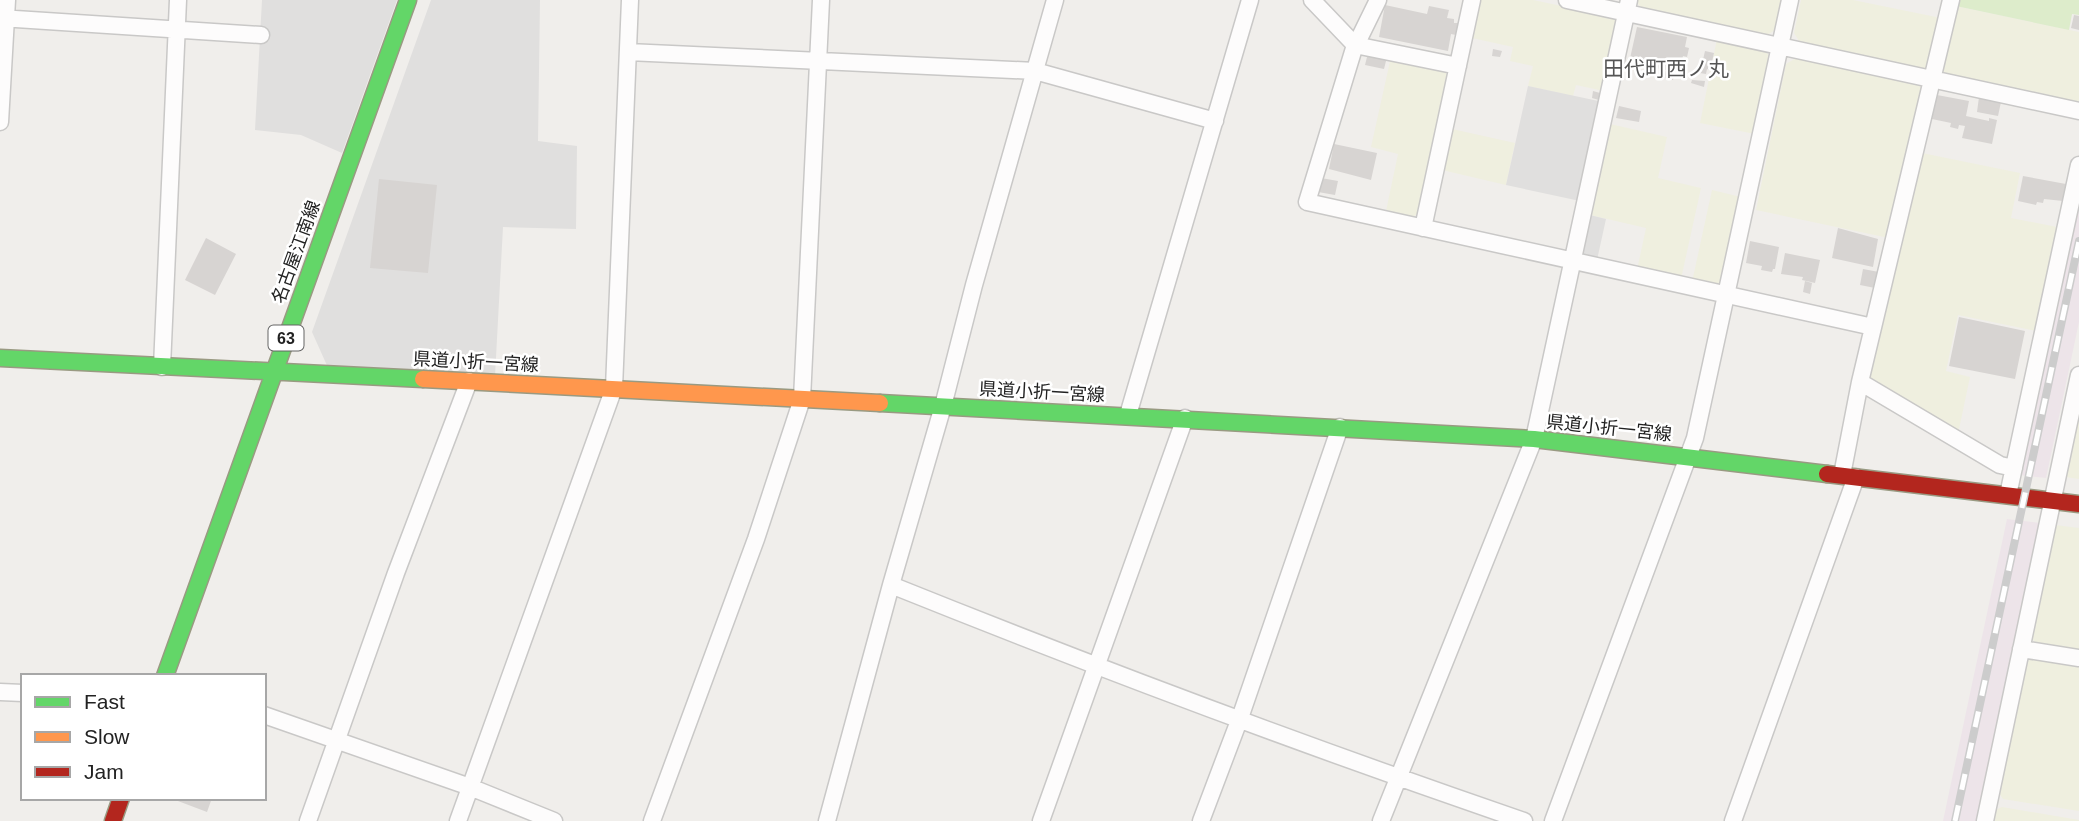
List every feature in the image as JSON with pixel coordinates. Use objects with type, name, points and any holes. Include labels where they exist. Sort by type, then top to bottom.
[{"type":"main road","name":"名古屋江南線","points":[[166,674],[408,0]]},
{"type":"main road","name":"県道小折一宮線","points":[[0,358],[1185,418],[1534,439],[2079,504]]},
{"type":"main road","points":[[113,821],[120,800]]},
{"type":"street","points":[[0,122],[3,18],[7,0]]},
{"type":"street","points":[[162,367],[178,0]]},
{"type":"street","points":[[458,821],[614,388],[630,0]]},
{"type":"street","points":[[652,821],[756,539],[802,399],[821,0]]},
{"type":"street","points":[[827,821],[1055,0]]},
{"type":"street","points":[[1128,415],[1250,0]]},
{"type":"street","points":[[1312,0],[1356,45],[1458,66]]},
{"type":"street","points":[[1378,0],[1356,45],[1307,202],[1873,327]]},
{"type":"street","points":[[1423,228],[1472,0]]},
{"type":"street","points":[[1567,0],[1627,6],[1780,46],[2079,111]]},
{"type":"street","points":[[1553,821],[1695,438],[1790,0]]},
{"type":"street","points":[[1733,821],[1849,476],[1860,382],[1951,0]]},
{"type":"street","points":[[1381,821],[1534,439],[1627,6]]},
{"type":"street","points":[[3,18],[261,35]]},
{"type":"street","points":[[628,52],[1035,71],[1215,121]]},
{"type":"street","points":[[2008,495],[2079,164]]},
{"type":"street","points":[[1984,821],[2079,375]]},
{"type":"street","points":[[308,821],[396,573],[469,381]]},
{"type":"street","points":[[1860,382],[2000,465],[2014,468]]},
{"type":"street","points":[[1041,821],[1185,418]]},
{"type":"street","points":[[1201,821],[1240,718],[1340,427]]},
{"type":"street","points":[[891,585],[1097,668],[1524,821]]},
{"type":"street","points":[[2021,649],[2079,658]]},
{"type":"street","points":[[0,692],[21,693]]},
{"type":"street","points":[[266,716],[470,787],[554,821]]},
{"type":"shaded area","points":[[262,0],[397,0],[342,153],[301,135],[255,130]]},
{"type":"shaded area","points":[[431,0],[540,0],[538,141],[577,146],[576,229],[503,227],[495,376],[329,370],[312,332]]},
{"type":"shaded area","points":[[1528,86],[1603,102],[1580,201],[1506,185]]},
{"type":"shaded area","points":[[2079,194],[2079,322],[2046,478],[2019,475]]},
{"type":"shaded area","points":[[1590,215],[1606,219],[1597,260],[1586,258],[1581,251]]},
{"type":"shaded area","points":[[2007,519],[2040,523],[1977,821],[1943,821]]},
{"type":"green space","points":[[1480,0],[1533,0],[1614,17],[1620,23],[1604,91],[1576,85],[1573,96],[1528,86],[1533,66],[1510,61],[1513,47],[1472,38]]},
{"type":"green space","points":[[1635,0],[1783,0],[1777,29],[1767,35],[1641,8]]},
{"type":"green space","points":[[1801,0],[1853,0],[1941,18],[1931,65],[1924,70],[1801,44],[1794,33]]},
{"type":"green space","points":[[1957,0],[2079,0],[2079,15],[2072,14],[2069,30],[1956,6]]},
{"type":"green space","points":[[1956,6],[2079,32],[2079,105],[1946,77],[1942,69]]},
{"type":"green space","points":[[1717,39],[1764,48],[1771,59],[1755,134],[1700,123]]},
{"type":"green space","points":[[1391,57],[1444,69],[1448,77],[1420,212],[1413,217],[1386,211],[1398,154],[1371,147]]},
{"type":"green space","points":[[1796,58],[1919,85],[1925,93],[1889,238],[1756,210],[1786,64]]},
{"type":"green space","points":[[1610,124],[1667,137],[1658,178],[1701,188],[1681,279],[1637,270],[1646,228],[1590,215]]},
{"type":"green space","points":[[1452,129],[1515,143],[1506,185],[1442,170]]},
{"type":"green space","points":[[1922,153],[2020,173],[2011,218],[2057,227],[2036,331],[1958,315],[1946,371],[1970,377],[1958,434],[1872,382],[1869,370]]},
{"type":"green space","points":[[1712,190],[1741,197],[1721,284],[1716,287],[1692,282]]},
{"type":"green space","points":[[2079,413],[2079,479],[2065,477]]},
{"type":"green space","points":[[2055,525],[2079,528],[2079,653],[2037,646],[2031,636]]},
{"type":"green space","points":[[2035,656],[2079,663],[2079,811],[2003,799],[1998,792],[2025,663]]},
{"type":"green space","points":[[2002,807],[2079,821],[1991,821],[1993,811]]},
{"type":"building","points":[[1385,5],[1427,14],[1429,6],[1449,10],[1447,18],[1458,23],[1456,35],[1451,34],[1448,51],[1379,37]]},
{"type":"building","points":[[2074,15],[2079,16],[2079,30],[2071,28]]},
{"type":"building","points":[[1637,27],[1687,37],[1687,57],[1683,56],[1679,73],[1675,72],[1673,80],[1664,78],[1666,70],[1629,63]]},
{"type":"building","points":[[1493,49],[1502,51],[1500,57],[1492,56]]},
{"type":"building","points":[[1705,51],[1714,53],[1710,70],[1707,69],[1706,74],[1700,73]]},
{"type":"building","points":[[1368,53],[1387,57],[1384,69],[1365,65]]},
{"type":"building","points":[[1692,80],[1705,81],[1704,87],[1691,83]]},
{"type":"building","points":[[1593,91],[1600,93],[1599,100],[1592,98]]},
{"type":"building","points":[[1937,95],[1969,101],[1966,116],[1997,120],[1992,144],[1962,138],[1965,126],[1959,125],[1958,129],[1950,127],[1951,123],[1932,119]]},
{"type":"building","points":[[1979,97],[2001,102],[1998,116],[1977,112]]},
{"type":"building","points":[[1619,106],[1641,111],[1639,122],[1616,118]]},
{"type":"building","points":[[1334,144],[1377,153],[1371,180],[1329,169]]},
{"type":"building","points":[[2023,176],[2066,184],[2063,201],[2044,199],[2043,203],[2037,202],[2036,205],[2018,201]]},
{"type":"building","points":[[1321,178],[1338,181],[1335,195],[1318,192]]},
{"type":"building","points":[[379,179],[437,185],[428,273],[370,268]]},
{"type":"building","points":[[1838,228],[1878,239],[1873,267],[1832,258]]},
{"type":"building","points":[[206,238],[236,254],[215,295],[185,280]]},
{"type":"building","points":[[1750,241],[1779,247],[1772,272],[1761,270],[1762,266],[1746,263]]},
{"type":"building","points":[[1785,253],[1820,260],[1815,283],[1802,280],[1803,277],[1781,274]]},
{"type":"building","points":[[1863,269],[1879,272],[1875,288],[1860,285]]},
{"type":"building","points":[[1805,281],[1812,283],[1810,294],[1803,292]]},
{"type":"building","points":[[1959,317],[2025,331],[2015,379],[1949,366]]},
{"type":"building","points":[[175,800],[211,800],[207,812]]},
{"type":"railway","points":[[1955,821],[2079,241]]},
{"type":"traffic: fast","points":[[166,674],[408,0]]},
{"type":"traffic: fast","points":[[0,358],[423,379]]},
{"type":"traffic: fast","points":[[880,403],[1534,439],[1827,474]]},
{"type":"traffic: slow","points":[[423,379],[880,403]]},
{"type":"traffic: jam","points":[[1827,474],[2079,504]]},
{"type":"traffic: jam","points":[[113,821],[120,800]]},
{"type":"district","name":"田代町西ノ丸","points":[[1666,69]]}]
